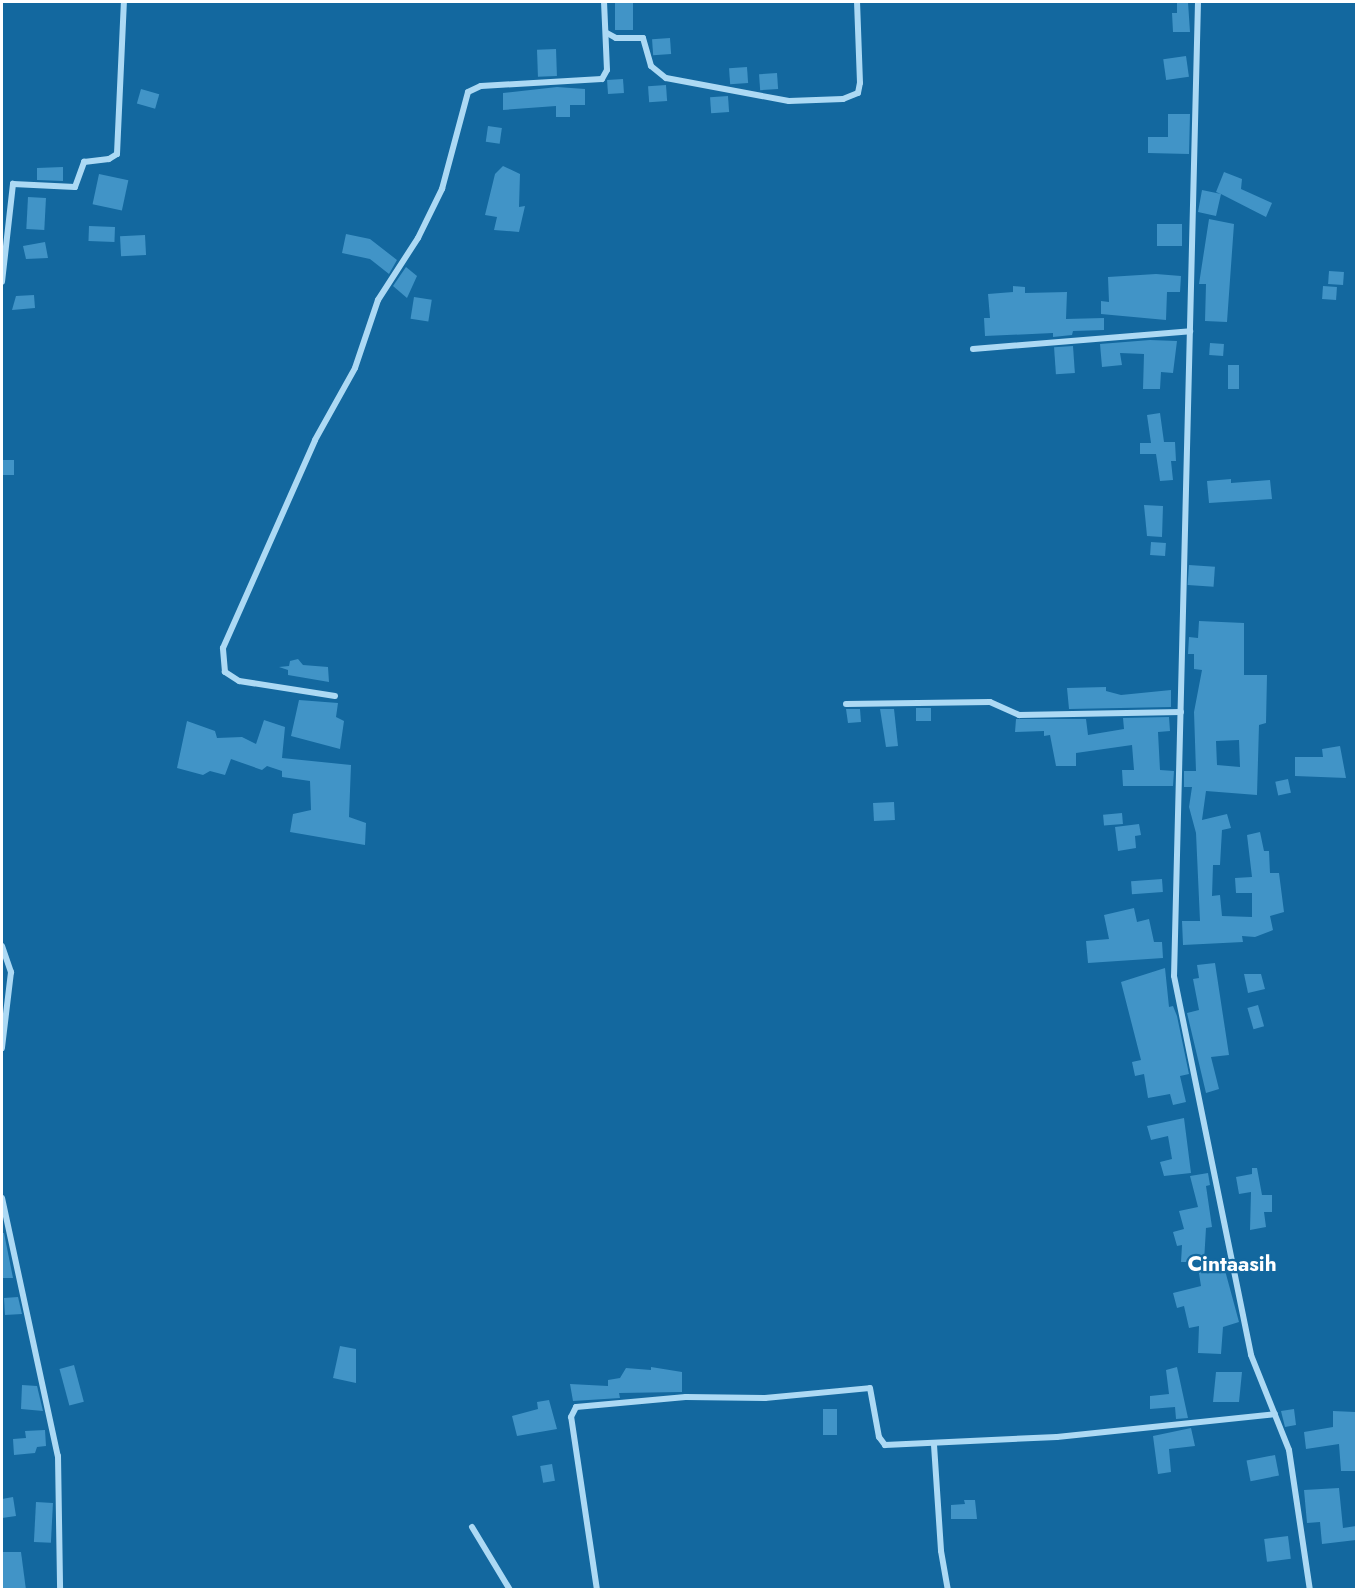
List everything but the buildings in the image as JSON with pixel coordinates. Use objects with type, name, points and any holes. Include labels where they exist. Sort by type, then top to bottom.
[{"type":"street","points":[[2,282],[14,184],[75,187],[84,162],[109,159],[117,154],[124,2]]},
{"type":"street","points":[[335,696],[239,681],[225,672],[223,648],[315,440],[355,368],[378,300],[418,238],[442,189],[468,92],[481,86],[602,79],[607,70],[604,2]]},
{"type":"street","points":[[607,33],[616,38],[643,38],[651,66],[666,78],[789,101],[843,99],[858,93],[860,83],[857,2]]},
{"type":"street","points":[[1198,2],[1174,976],[1251,1355],[1289,1450],[1310,1590]]},
{"type":"street","points":[[973,349],[1190,331]]},
{"type":"street","points":[[846,704],[990,702],[1019,715],[1181,712]]},
{"type":"street","points":[[2,946],[11,972],[2,1048]]},
{"type":"street","points":[[2,1198],[58,1456],[60,1590]]},
{"type":"street","points":[[597,1590],[571,1416],[576,1407],[686,1398],[765,1398],[870,1388],[882,1443],[934,1445],[1161,1428],[1275,1414]]},
{"type":"street","points":[[934,1445],[941,1551],[948,1590]]},
{"type":"street","points":[[472,1527],[510,1590]]},
{"type":"district","name":"Cintaasih","points":[[1232,1264]]}]
